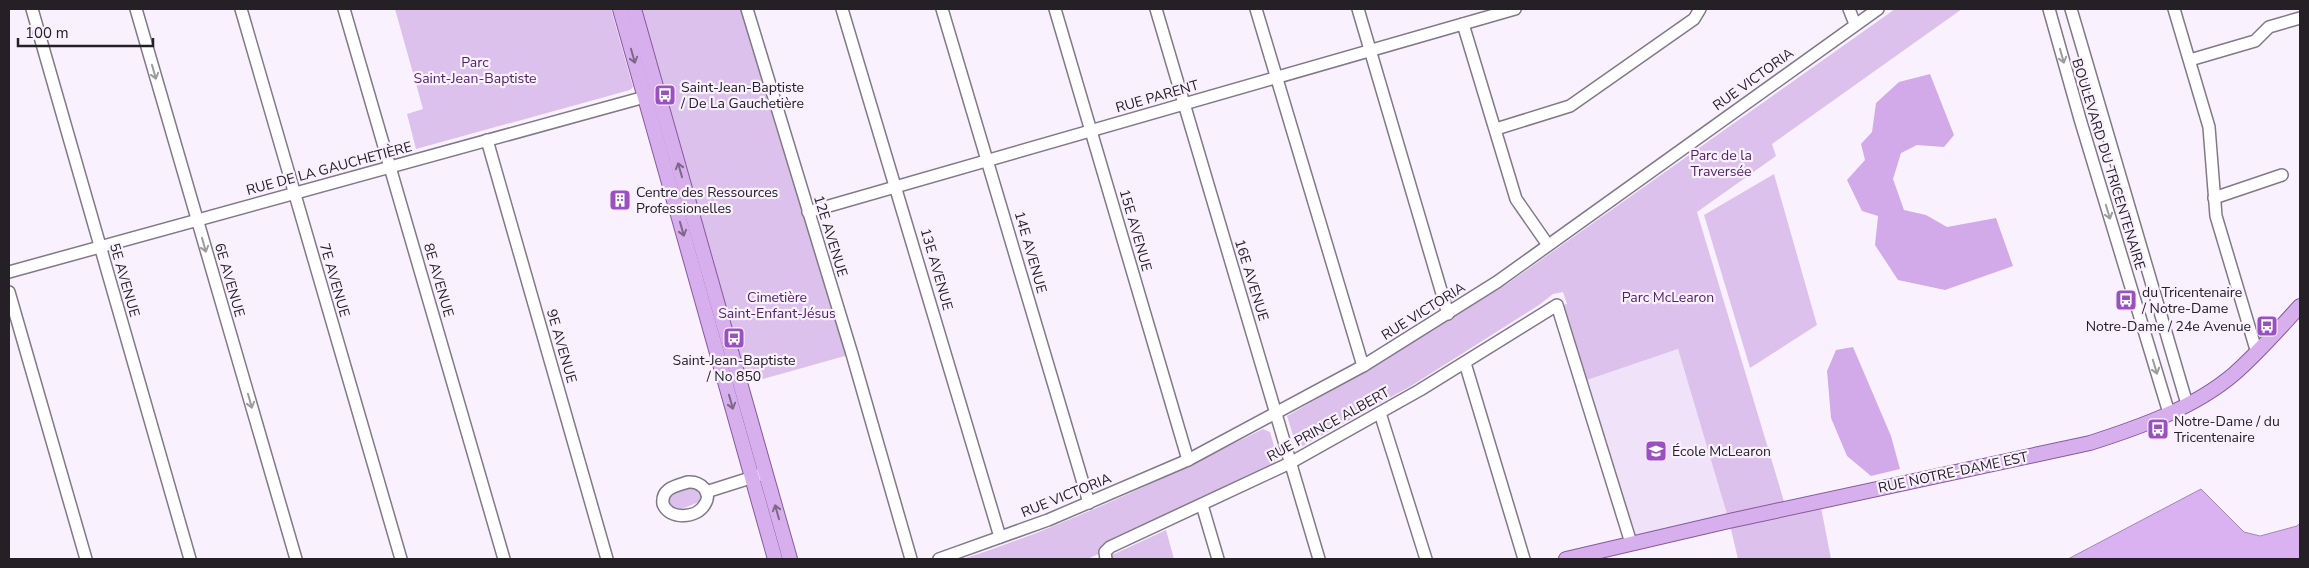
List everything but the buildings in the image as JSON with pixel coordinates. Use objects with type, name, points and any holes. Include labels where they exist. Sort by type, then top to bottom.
[{"type":"main road","points":[[620,9],[652,95],[751,418],[790,559]]},
{"type":"main road","points":[[634,9],[652,95],[736,421],[775,559]]},
{"type":"main road","name":"RUE NOTRE-DAME EST","points":[[1566,559],[1631,542],[2090,443],[2135,429],[2187,404],[2232,376],[2257,353],[2300,306]]},
{"type":"main road","points":[[736,421],[751,418]]},
{"type":"street","name":"5E AVENUE","points":[[32,9],[190,559]]},
{"type":"street","name":"6E AVENUE","points":[[136,9],[296,559]]},
{"type":"street","name":"7E AVENUE","points":[[241,9],[401,559]]},
{"type":"street","name":"8E AVENUE","points":[[344,9],[504,559]]},
{"type":"street","name":"12E AVENUE","points":[[747,9],[911,559]]},
{"type":"street","name":"13E AVENUE","points":[[842,9],[897,186],[1000,538]]},
{"type":"street","name":"14E AVENUE","points":[[942,9],[1089,503]]},
{"type":"street","name":"15E AVENUE","points":[[1055,9],[1188,460]]},
{"type":"street","name":"16E AVENUE","points":[[1156,9],[1320,559]]},
{"type":"street","points":[[1256,9],[1363,366]]},
{"type":"street","points":[[1358,9],[1448,314]]},
{"type":"street","name":"RUE PARENT","points":[[808,212],[988,159],[1277,79],[1515,9]]},
{"type":"street","points":[[1496,129],[1570,106],[1689,23],[1698,14],[1700,9]]},
{"type":"street","points":[[1849,9],[1855,24]]},
{"type":"street","name":"RUE VICTORIA","points":[[938,559],[1000,538],[1089,503],[1188,460],[1363,366],[1448,314],[1548,245],[1878,9]]},
{"type":"street","name":"BOULEVARD DU TRICENTENAIRE","points":[[2049,9],[2080,119],[2169,413]]},
{"type":"street","name":"BOULEVARD DU TRICENTENAIRE","points":[[2071,9],[2187,404]]},
{"type":"street","points":[[2174,9],[2209,127],[2216,216],[2257,353]]},
{"type":"street","points":[[2190,60],[2255,41],[2269,27],[2300,18]]},
{"type":"street","points":[[1463,24],[1516,199],[1548,245]]},
{"type":"street","name":"RUE DE LA GAUCHETIÈRE","points":[[9,272],[652,95]]},
{"type":"street","points":[[2080,119],[2100,113]]},
{"type":"street","name":"9E AVENUE","points":[[487,140],[608,559]]},
{"type":"street","points":[[2214,198],[2282,175]]},
{"type":"street","points":[[9,292],[86,559]]},
{"type":"street","name":"RUE PRINCE ALBERT","points":[[1105,556],[1110,547],[1290,462],[1380,413],[1465,363],[1557,305],[1631,542]]},
{"type":"street","points":[[1465,363],[1524,559]]},
{"type":"street","points":[[1380,413],[1426,559]]},
{"type":"street","points":[[706,492],[766,473]]},
{"type":"street","points":[[1202,505],[1218,559]]},
{"type":"shaded area","points":[[1930,74],[1954,135],[1944,147],[1917,145],[1901,153],[1893,179],[1904,210],[1926,215],[1947,227],[1996,218],[2013,266],[1945,290],[1898,280],[1875,245],[1878,216],[1862,211],[1847,180],[1865,160],[1861,144],[1872,132],[1876,103],[1899,82]]},
{"type":"shaded area","points":[[1853,347],[1891,436],[1900,469],[1871,476],[1847,456],[1831,418],[1827,371],[1836,350]]},
{"type":"shaded area","name":"École McLearon","points":[[1678,349],[1729,521],[1631,543],[1581,382]]},
{"type":"shaded area","points":[[2201,489],[2244,532],[2260,536],[2297,526],[2300,523],[2300,559],[2068,559]]},
{"type":"green space","name":"Parc Saint-Jean-Baptiste","points":[[395,9],[611,9],[633,87],[630,90],[416,149],[407,114],[423,109]]},
{"type":"green space","name":"Cimetière Saint-Enfant-Jésus","points":[[634,9],[747,9],[852,354],[741,385]]},
{"type":"green space","points":[[1895,9],[1962,9],[1772,144],[1776,156],[1697,212],[1786,508],[1820,502],[1831,559],[1738,559],[1729,521],[1678,349],[1581,382],[1557,306],[1567,304],[1563,292],[1553,294],[1539,305],[1411,386],[1301,447],[1296,445],[1287,416],[1359,375],[1507,284]]},
{"type":"green space","points":[[1774,174],[1817,325],[1750,368],[1704,215]]},
{"type":"green space","points":[[1263,429],[1270,432],[1277,456],[1274,463],[1103,545],[1099,554],[1087,559],[963,559],[1040,532],[1115,500]]},
{"type":"green space","points":[[690,488],[699,491],[701,496],[699,502],[679,510],[671,508],[669,500],[671,495]]},
{"type":"green space","points":[[1166,530],[1174,559],[1111,559],[1112,555]]},
{"type":"place","name":"Saint-Jean-Baptiste / De La Gauchetière","points":[[665,95]]},
{"type":"place","name":"Centre des Ressources Professionelles","points":[[620,200]]},
{"type":"place","name":"du Tricentenaire / Notre-Dame","points":[[2126,300]]},
{"type":"place","name":"Notre-Dame / 24e Avenue","points":[[2267,326]]},
{"type":"place","name":"Saint-Jean-Baptiste / No 850","points":[[734,338]]},
{"type":"place","name":"Notre-Dame / du Tricentenaire","points":[[2158,429]]},
{"type":"place","name":"École McLearon","points":[[1656,451]]},
{"type":"park label","name":"Parc de la Traversée","points":[[1721,164]]},
{"type":"park label","name":"Parc McLearon","points":[[1668,297]]}]
